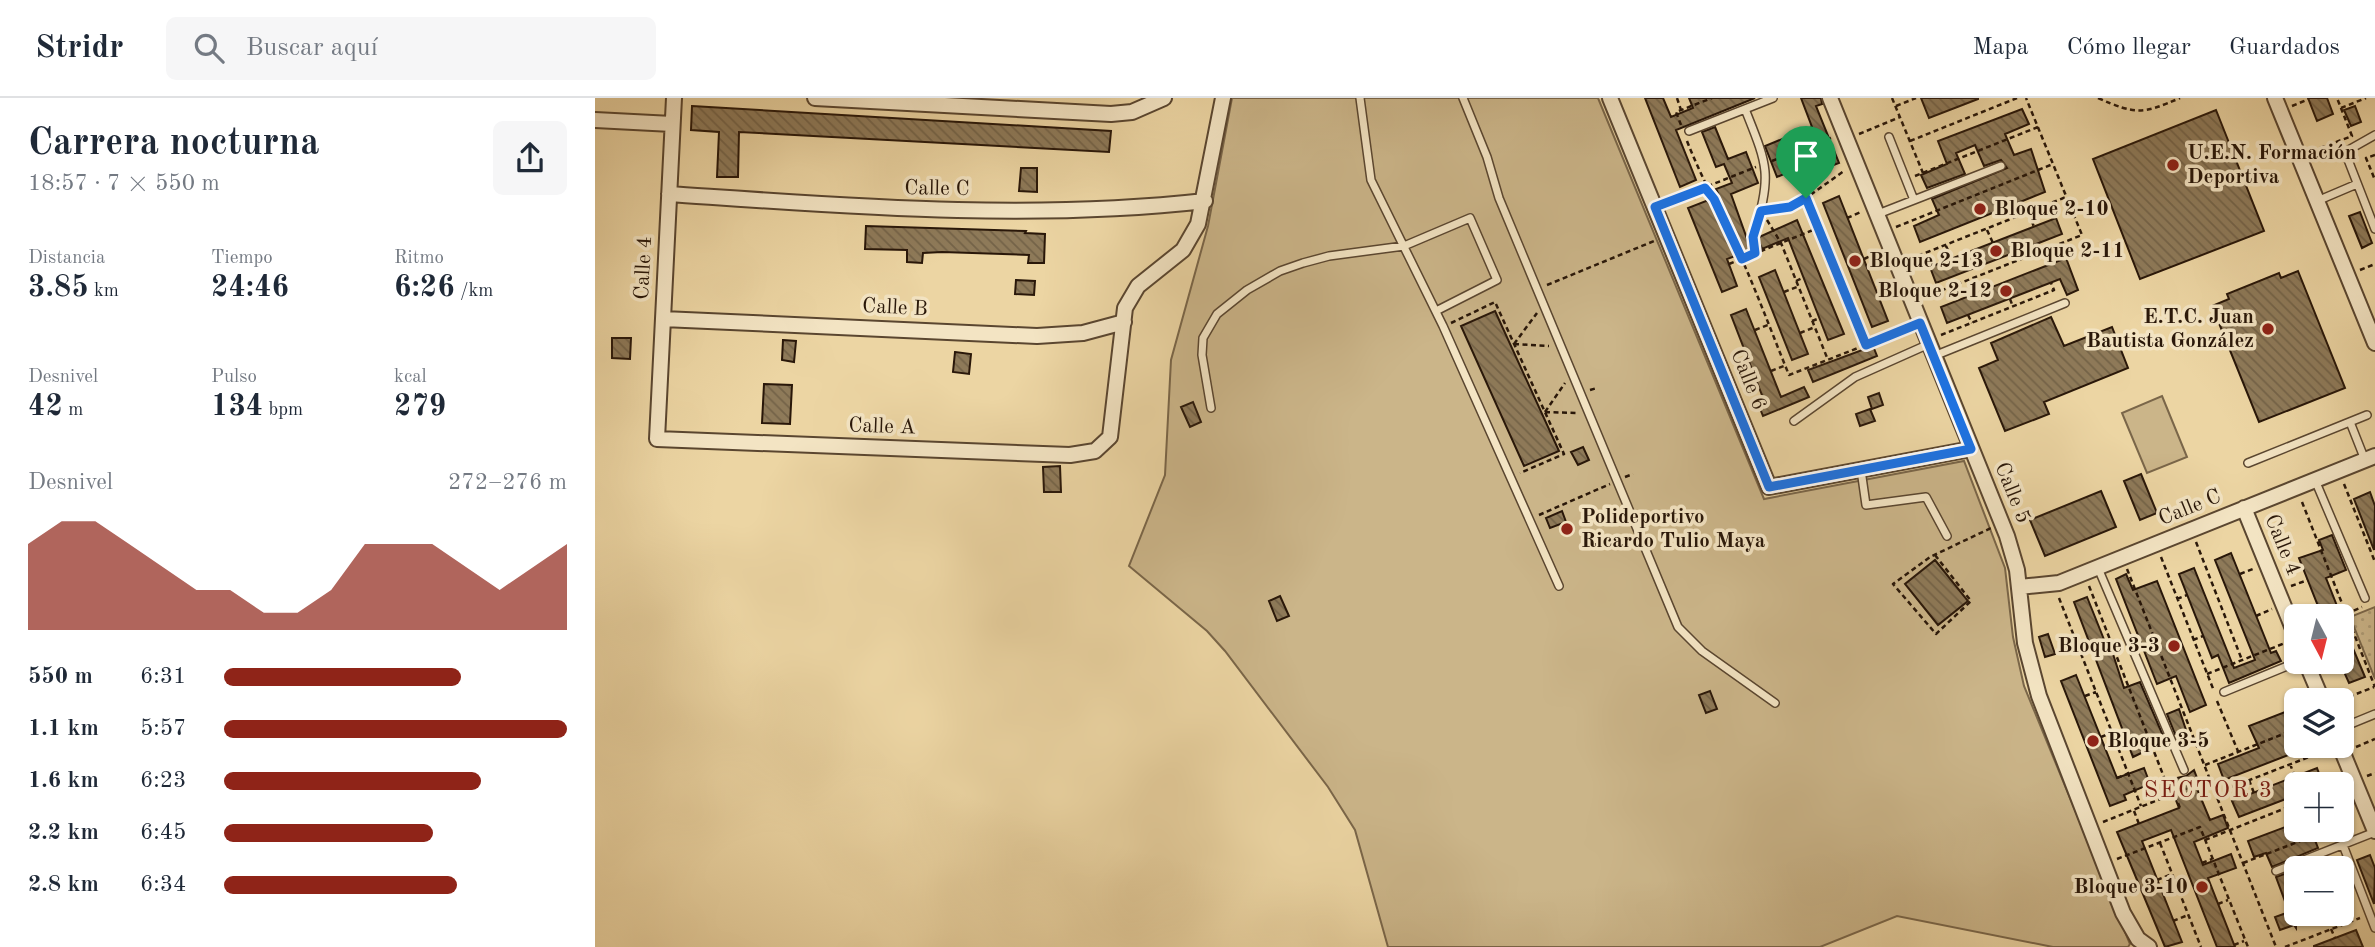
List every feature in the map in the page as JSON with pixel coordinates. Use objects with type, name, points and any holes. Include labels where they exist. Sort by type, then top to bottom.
[{"type":"street","name":"Calle 4","points":[[657,439],[674,98]]},
{"type":"street","points":[[815,98],[1111,114],[1132,113],[1164,98]]},
{"type":"street","points":[[1124,323],[1125,308],[1138,286],[1183,250],[1191,239],[1205,201],[1223,98]]},
{"type":"street","name":"Calle 6","points":[[1610,98],[1769,487],[1971,449]]},
{"type":"street","name":"Calle 5","points":[[1830,98],[2014,556],[2025,643],[2033,677],[2123,913],[2138,939],[2149,947]]},
{"type":"street","points":[[2278,104],[2375,343]]},
{"type":"street","points":[[595,120],[672,124]]},
{"type":"street","name":"Calle C","points":[[669,194],[872,208],[981,211],[1134,208],[1205,201]]},
{"type":"street","name":"Calle B","points":[[663,319],[1037,336],[1083,333],[1124,323]]},
{"type":"street","name":"Calle A","points":[[657,439],[1083,455],[1103,445],[1113,427],[1124,323]]},
{"type":"street","name":"Calle C","points":[[2019,587],[2054,585],[2370,458]]},
{"type":"street","name":"Calle 4","points":[[2245,508],[2284,606]]},
{"type":"street","points":[[2344,758],[2375,831]]},
{"type":"lane","points":[[1360,98],[1371,180],[1443,326],[1559,586]]},
{"type":"lane","points":[[1462,98],[1537,289],[1678,627],[1702,651],[1775,703]]},
{"type":"lane","points":[[1689,131],[1773,98]]},
{"type":"lane","points":[[1745,109],[1766,163],[1767,189],[1755,230]]},
{"type":"lane","points":[[2375,135],[2345,152],[2375,229]]},
{"type":"lane","points":[[1889,137],[1914,200]]},
{"type":"lane","points":[[1877,215],[2001,166]]},
{"type":"lane","points":[[2317,201],[2357,184]]},
{"type":"lane","points":[[1211,408],[1202,355],[1203,338],[1209,323],[1228,304],[1280,271],[1303,262],[1404,246],[1470,218],[1497,280],[1436,311]]},
{"type":"lane","points":[[1794,421],[1855,377],[1930,347],[2065,303]]},
{"type":"lane","points":[[2248,463],[2367,415]]},
{"type":"lane","points":[[2350,422],[2370,458]]},
{"type":"lane","points":[[1861,470],[1866,505],[1926,497],[1947,536]]},
{"type":"lane","points":[[2315,480],[2365,598]]},
{"type":"lane","points":[[2091,571],[2184,770]]},
{"type":"lane","points":[[2224,692],[2284,667]]},
{"type":"lane","points":[[2354,722],[2375,714]]},
{"type":"lane","points":[[2276,871],[2375,831]]},
{"type":"lane","points":[[2343,845],[2375,928]]},
{"type":"path","points":[[1677,98],[1681,110]]},
{"type":"path","points":[[1712,98],[1676,113],[1705,188],[1714,199],[1742,259],[1789,375],[1920,323]]},
{"type":"path","points":[[1892,98],[1923,173]]},
{"type":"path","points":[[1896,106],[1916,98]]},
{"type":"path","points":[[1910,141],[2017,98]]},
{"type":"path","points":[[1912,303],[2082,235],[2026,98]]},
{"type":"path","points":[[2098,98],[2135,112],[2151,110],[2180,98]]},
{"type":"path","points":[[2299,156],[2352,136],[2337,98]]},
{"type":"path","points":[[2341,108],[2366,98]]},
{"type":"path","points":[[2278,104],[2309,99]]},
{"type":"path","points":[[1671,118],[1677,116]]},
{"type":"path","points":[[1655,207],[1766,163],[1900,117]]},
{"type":"path","points":[[1906,179],[2038,127]]},
{"type":"path","points":[[2007,133],[2009,138]]},
{"type":"path","points":[[1966,149],[1968,154]]},
{"type":"path","points":[[2375,155],[2367,158],[2375,180]]},
{"type":"path","points":[[1828,360],[1781,243],[1761,211],[1790,207],[1856,164]]},
{"type":"path","points":[[1884,232],[2053,164]]},
{"type":"path","points":[[2015,179],[2018,185]]},
{"type":"path","points":[[1974,196],[1976,201]]},
{"type":"path","points":[[1897,264],[2067,197]]},
{"type":"path","points":[[1806,198],[1866,345]]},
{"type":"path","points":[[1933,212],[1935,217]]},
{"type":"path","points":[[2028,212],[2034,227]]},
{"type":"path","points":[[1729,264],[1818,228]]},
{"type":"path","points":[[1987,229],[1993,243]]},
{"type":"path","points":[[1755,230],[1755,253]]},
{"type":"path","points":[[1537,289],[1667,236]]},
{"type":"path","points":[[1946,245],[1952,259]]},
{"type":"path","points":[[1796,281],[1804,277]]},
{"type":"path","points":[[1930,347],[1972,323],[2054,290],[2051,283]]},
{"type":"path","points":[[1784,292],[1798,286]]},
{"type":"path","points":[[2010,299],[2013,307]]},
{"type":"path","points":[[1443,326],[1495,302],[1564,454],[1511,477]]},
{"type":"path","points":[[1514,344],[1539,310]]},
{"type":"path","points":[[1968,315],[1972,323]]},
{"type":"path","points":[[1812,321],[1820,318]]},
{"type":"path","points":[[1755,330],[1769,325]]},
{"type":"path","points":[[1800,333],[1815,327]]},
{"type":"path","points":[[1514,344],[1553,346]]},
{"type":"path","points":[[1771,371],[1785,366]]},
{"type":"path","points":[[1545,412],[1567,381]]},
{"type":"path","points":[[1545,412],[1580,413]]},
{"type":"path","points":[[2339,470],[2375,562]]},
{"type":"path","points":[[1529,519],[1633,474]]},
{"type":"path","points":[[2296,488],[2375,687],[2354,695]]},
{"type":"path","points":[[1935,555],[1971,601],[1936,634],[1893,584],[1935,555],[2002,523]]},
{"type":"path","points":[[2191,530],[2242,660]]},
{"type":"path","points":[[2156,544],[2239,754]]},
{"type":"path","points":[[2123,558],[2276,947]]},
{"type":"path","points":[[2091,571],[2126,687],[2180,808]]},
{"type":"path","points":[[2278,591],[2308,580]]},
{"type":"path","points":[[2054,585],[2141,806]]},
{"type":"path","points":[[2177,599],[2187,595]]},
{"type":"path","points":[[2144,611],[2150,608]]},
{"type":"path","points":[[2193,640],[2203,636]]},
{"type":"path","points":[[2207,674],[2284,642]]},
{"type":"path","points":[[2160,652],[2166,649]]},
{"type":"path","points":[[2176,692],[2182,690]]},
{"type":"path","points":[[2085,696],[2096,692]]},
{"type":"path","points":[[2101,737],[2112,733]]},
{"type":"path","points":[[2205,765],[2284,736]]},
{"type":"path","points":[[2354,744],[2375,739]]},
{"type":"path","points":[[2216,793],[2309,758]]},
{"type":"path","points":[[2290,764],[2293,772]]},
{"type":"path","points":[[2117,778],[2128,773]]},
{"type":"path","points":[[2090,827],[2210,779]]},
{"type":"path","points":[[2249,780],[2254,793]]},
{"type":"path","points":[[2205,839],[2284,809]]},
{"type":"path","points":[[2133,810],[2139,824]]},
{"type":"path","points":[[2104,864],[2200,827],[2248,947]]},
{"type":"path","points":[[2160,842],[2201,947]]},
{"type":"path","points":[[2243,863],[2294,842]]},
{"type":"path","points":[[2202,863],[2213,859]]},
{"type":"path","points":[[2157,880],[2172,874]]},
{"type":"path","points":[[2218,904],[2229,900]]},
{"type":"path","points":[[2288,946],[2370,914]]},
{"type":"path","points":[[2173,921],[2188,915]]},
{"type":"path","points":[[2331,929],[2335,938]]},
{"type":"path","points":[[2234,945],[2245,941]]},
{"type":"shaded area","name":"Polideportivo Ricardo Tulio Maya","points":[[1232,98],[1598,98],[1764,499],[1964,461],[2005,568],[2013,637],[2024,686],[2130,944],[2128,947],[2053,947],[1897,916],[1820,947],[1388,947],[1355,830],[1328,787],[1207,631],[1129,566],[1165,475],[1171,360],[1208,226]]},
{"type":"shaded area","points":[[2162,396],[2187,457],[2147,473],[2122,413]]},
{"type":"shaded area","points":[[2375,607],[2375,679],[2354,627],[2354,615]]},
{"type":"building","points":[[1645,98],[1663,98],[1671,117],[1693,108],[1689,98],[1755,98],[1676,130],[1696,180],[1680,187]]},
{"type":"building","points":[[1801,98],[1821,98],[1822,104],[1816,106],[1839,163],[1813,173],[1809,163],[1777,177],[1765,146],[1812,127]]},
{"type":"building","points":[[1921,98],[1978,98],[1978,99],[1929,118]]},
{"type":"building","points":[[2308,98],[2327,98],[2333,114],[2317,121]]},
{"type":"building","points":[[692,106],[1111,131],[1109,152],[739,132],[738,177],[717,177],[719,132],[691,130]]},
{"type":"building","points":[[2355,106],[2361,122],[2351,126],[2344,110]]},
{"type":"building","points":[[2022,109],[2029,124],[2005,134],[2014,155],[2031,149],[2045,192],[1920,242],[1914,226],[1939,215],[1932,199],[2007,168],[2001,160],[1984,166],[1975,145],[1956,153],[1965,174],[1927,188],[1921,175],[1947,164],[1938,141]]},
{"type":"building","points":[[2216,110],[2264,231],[2140,279],[2093,159]]},
{"type":"building","points":[[1715,127],[1728,159],[1746,152],[1758,183],[1731,194],[1751,250],[1727,259],[1737,286],[1722,292],[1688,208],[1719,196],[1716,189],[1732,183],[1724,164],[1716,167],[1702,132]]},
{"type":"building","points":[[1021,168],[1037,168],[1037,192],[1019,191]]},
{"type":"building","name":"Bloque 2-13","points":[[1839,196],[1888,321],[1872,327],[1823,203]]},
{"type":"building","points":[[2360,212],[2372,243],[2362,248],[2349,216]]},
{"type":"building","name":"Bloque 2-11","points":[[2056,218],[2062,234],[1936,283],[1930,267]]},
{"type":"building","points":[[1797,220],[1844,334],[1828,340],[1788,238],[1762,249],[1757,238]]},
{"type":"building","points":[[866,226],[1026,231],[1025,233],[1045,234],[1044,263],[1028,263],[1029,255],[942,252],[923,253],[922,263],[907,262],[907,250],[865,249]]},
{"type":"building","name":"Bloque 2-12","points":[[2066,258],[2078,290],[2067,295],[2060,279],[1947,323],[1941,307]]},
{"type":"building","points":[[1775,270],[1808,354],[1792,360],[1759,277]]},
{"type":"building","points":[[2298,271],[2345,388],[2259,422],[2212,306],[2229,299],[2227,294],[2279,273],[2281,278]]},
{"type":"building","points":[[1016,280],[1035,281],[1034,295],[1015,294]]},
{"type":"building","points":[[1746,309],[1781,397],[1804,387],[1809,397],[1763,416],[1759,406],[1765,403],[1731,315]]},
{"type":"building","points":[[1495,311],[1559,451],[1524,466],[1461,326]]},
{"type":"building","points":[[2051,317],[2064,346],[2112,327],[2128,368],[2044,402],[2049,414],[2005,431],[1979,368],[1998,360],[1991,343]]},
{"type":"building","points":[[612,338],[631,338],[630,359],[612,358]]},
{"type":"building","points":[[783,340],[796,341],[794,362],[782,360]]},
{"type":"building","points":[[1873,346],[1877,356],[1813,382],[1808,370]]},
{"type":"building","points":[[955,352],[971,354],[969,374],[953,372]]},
{"type":"building","points":[[764,384],[792,385],[790,424],[762,423]]},
{"type":"building","points":[[1879,393],[1883,405],[1872,409],[1868,397]]},
{"type":"building","points":[[1193,402],[1201,422],[1190,427],[1181,407]]},
{"type":"building","points":[[1870,409],[1875,421],[1860,426],[1856,414]]},
{"type":"building","points":[[1583,447],[1589,460],[1578,465],[1571,452]]},
{"type":"building","points":[[1060,466],[1061,492],[1044,492],[1043,467]]},
{"type":"building","points":[[2141,474],[2157,513],[2140,520],[2124,481]]},
{"type":"building","points":[[2101,491],[2116,527],[2045,556],[2030,520]]},
{"type":"building","points":[[2370,492],[2375,506],[2374,550],[2354,499]]},
{"type":"building","points":[[1562,511],[1566,522],[1550,528],[1546,518]]},
{"type":"building","points":[[2332,535],[2346,570],[2326,578],[2336,604],[2317,604],[2299,558],[2323,550],[2319,540]]},
{"type":"building","points":[[2231,553],[2271,653],[2276,651],[2281,661],[2229,683],[2218,655],[2212,658],[2179,574],[2194,568],[2234,668],[2255,660],[2215,560]]},
{"type":"building","points":[[1935,560],[1968,601],[1938,625],[1905,584]]},
{"type":"building","points":[[2126,574],[2133,590],[2157,581],[2206,705],[2190,712],[2176,676],[2157,684],[2116,579]]},
{"type":"building","points":[[1280,596],[1289,616],[1277,621],[1269,601]]},
{"type":"building","points":[[2087,597],[2109,652],[2112,651],[2124,688],[2140,682],[2164,738],[2164,742],[2133,757],[2074,602]]},
{"type":"building","points":[[2048,634],[2055,654],[2045,657],[2039,637]]},
{"type":"building","points":[[2354,651],[2365,677],[2349,683],[2345,674],[2354,674]]},
{"type":"building","name":"Bloque 3-5","points":[[2076,675],[2117,778],[2144,768],[2150,784],[2124,795],[2126,800],[2110,806],[2061,681]]},
{"type":"building","points":[[1710,691],[1717,709],[1706,713],[1699,695]]},
{"type":"building","points":[[2179,709],[2186,730],[2175,734],[2167,714]]},
{"type":"building","points":[[2284,712],[2284,757],[2224,780],[2218,764],[2259,748],[2249,726]]},
{"type":"building","points":[[2194,770],[2199,783],[2195,784],[2210,820],[2223,815],[2228,828],[2194,842],[2203,865],[2231,854],[2236,868],[2208,878],[2235,947],[2217,947],[2171,830],[2142,841],[2182,942],[2165,947],[2117,832],[2179,808],[2168,780],[2186,776]]},
{"type":"building","points":[[2284,781],[2284,800],[2239,817],[2232,801]]},
{"type":"building","points":[[2284,828],[2284,842],[2316,842],[2318,848],[2299,856],[2284,856],[2284,862],[2272,867],[2266,853],[2254,857],[2248,841]]},
{"type":"building","points":[[2370,855],[2375,868],[2374,904],[2357,860]]},
{"type":"building","points":[[2284,874],[2284,899],[2276,877]]},
{"type":"building","points":[[2284,914],[2284,926],[2291,926],[2280,930],[2275,917]]},
{"type":"building","points":[[2356,930],[2363,947],[2314,947],[2314,946]]},
{"type":"place","name":"U.E.N. Formación Deportiva","points":[[2173,165]]},
{"type":"place","name":"Bloque 2-10","points":[[1980,209]]},
{"type":"place","name":"Bloque 2-11","points":[[1996,251]]},
{"type":"place","name":"Bloque 2-13","points":[[1855,261]]},
{"type":"place","name":"Bloque 2-12","points":[[2006,291]]},
{"type":"place","name":"E.T.C. Juan Bautista González","points":[[2268,329]]},
{"type":"place","name":"Polideportivo Ricardo Tulio Maya","points":[[1567,529]]},
{"type":"place","name":"Bloque 3-3","points":[[2174,646]]},
{"type":"place","name":"Bloque 3-5","points":[[2093,741]]},
{"type":"place","name":"Bloque 3-10","points":[[2202,887]]},
{"type":"district","name":"SECTOR 3","points":[[2209,790]]},
{"type":"route","points":[[1705,188],[1714,199],[1742,259],[1755,253],[1753,237],[1761,211],[1790,207],[1806,198],[1866,345],[1920,323],[1971,449],[1769,487],[1655,207],[1705,188]]}]
